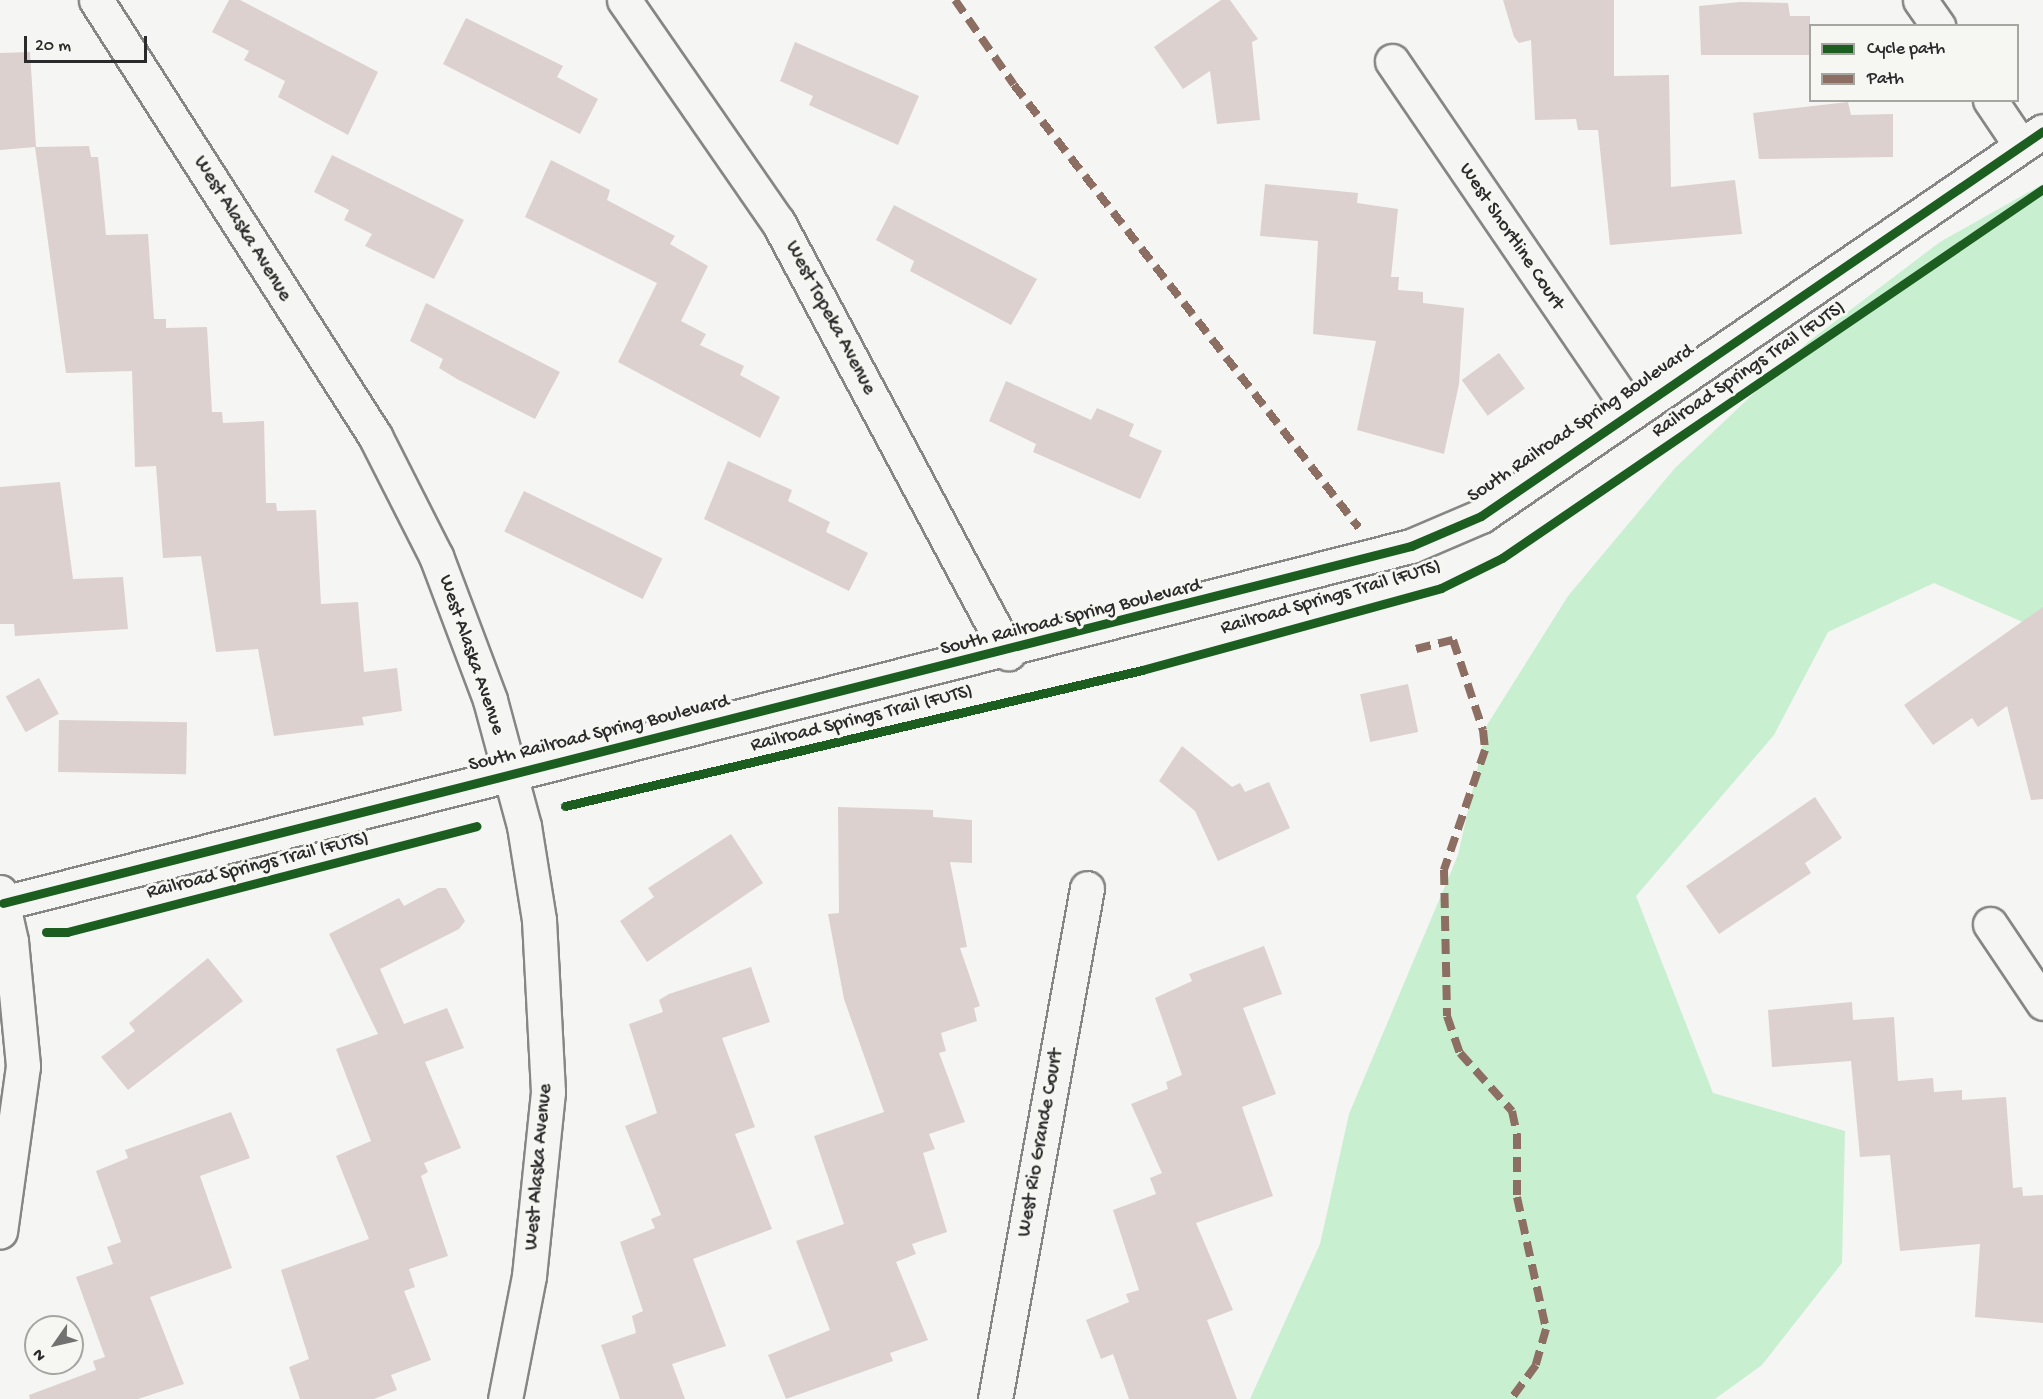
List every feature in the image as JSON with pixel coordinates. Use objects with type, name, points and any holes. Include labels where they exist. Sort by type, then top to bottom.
[{"type":"street","name":"West Alaska Avenue","points":[[96,0],[375,436],[436,556],[490,700],[511,773],[539,920],[548,1092],[529,1276],[505,1399]]},
{"type":"street","name":"West Topeka Avenue","points":[[624,0],[778,222],[1008,652]]},
{"type":"street","points":[[1920,0],[1937,24]]},
{"type":"street","name":"West Shortline Court","points":[[1392,61],[1631,412]]},
{"type":"street","points":[[1992,102],[2032,139]]},
{"type":"street","name":"South Railroad Spring Boulevard","points":[[2,898],[1008,652],[1411,546],[1481,516],[2032,139]]},
{"type":"street","name":"West Rio Grande Court","points":[[994,1399],[1087,888]]},
{"type":"street","points":[[0,1231],[23,1066],[2,898]]},
{"type":"street","points":[[1990,924],[2043,1003]]},
{"type":"green space","points":[[2043,184],[2043,631],[1934,583],[1828,632],[1774,735],[1636,896],[1713,1093],[1845,1131],[1842,1263],[1762,1365],[1715,1399],[1250,1399],[1320,1244],[1349,1114],[1458,855],[1487,725],[1568,596],[1675,468],[1808,342],[1940,242]]},
{"type":"building","points":[[229,0],[240,0],[378,72],[348,135],[278,97],[285,81],[244,60],[249,51],[212,32]]},
{"type":"building","points":[[1221,0],[1230,0],[1258,39],[1252,42],[1260,120],[1217,124],[1210,71],[1183,89],[1154,47]]},
{"type":"building","points":[[1503,0],[1614,0],[1614,76],[1669,75],[1671,187],[1735,180],[1742,234],[1610,245],[1598,130],[1578,130],[1576,119],[1535,120],[1531,40],[1519,43],[1514,37]]},
{"type":"building","points":[[1740,2],[1788,3],[1790,16],[1810,16],[1809,55],[1701,55],[1699,6]]},
{"type":"building","points":[[466,18],[563,66],[557,77],[598,99],[580,134],[443,64]]},
{"type":"building","points":[[795,42],[919,96],[898,145],[809,105],[813,96],[780,81]]},
{"type":"building","points":[[30,52],[36,147],[89,146],[91,157],[98,157],[106,235],[148,234],[154,319],[166,319],[166,328],[207,327],[212,412],[222,412],[223,423],[264,421],[266,503],[276,503],[277,511],[316,510],[321,604],[358,602],[364,672],[397,668],[402,711],[362,717],[364,725],[274,736],[258,649],[216,652],[201,556],[163,558],[156,466],[135,467],[132,371],[66,373],[35,147],[0,150],[0,53]]},
{"type":"building","points":[[1848,102],[1851,115],[1893,114],[1893,157],[1759,159],[1753,113]]},
{"type":"building","points":[[332,155],[464,220],[434,279],[365,246],[372,234],[344,220],[349,210],[314,192]]},
{"type":"building","points":[[551,160],[610,190],[607,200],[675,236],[670,244],[708,266],[681,321],[706,334],[700,345],[744,366],[740,375],[780,397],[760,438],[618,362],[657,283],[525,217]]},
{"type":"building","points":[[1265,184],[1358,193],[1357,203],[1398,209],[1391,277],[1399,277],[1398,290],[1423,292],[1423,303],[1464,308],[1459,384],[1444,454],[1357,430],[1376,341],[1313,334],[1318,241],[1260,236]]},
{"type":"building","points":[[894,205],[1037,279],[1011,325],[910,271],[914,261],[876,240]]},
{"type":"building","points":[[426,303],[560,372],[535,419],[439,368],[443,359],[410,341]]},
{"type":"building","points":[[1499,353],[1525,389],[1488,416],[1462,380]]},
{"type":"building","points":[[1006,381],[1091,420],[1097,408],[1134,424],[1129,436],[1162,451],[1140,499],[1033,452],[1036,444],[989,421]]},
{"type":"building","points":[[728,461],[792,490],[788,501],[830,522],[826,532],[868,553],[849,591],[704,519]]},
{"type":"building","points":[[60,482],[73,579],[123,577],[128,629],[15,636],[14,624],[0,624],[0,487]]},
{"type":"building","points":[[524,491],[662,559],[643,599],[504,531]]},
{"type":"building","points":[[2043,607],[2043,799],[2031,800],[2007,706],[1978,727],[1972,718],[1933,745],[1904,705]]},
{"type":"building","points":[[39,678],[59,714],[26,732],[6,696]]},
{"type":"building","points":[[1408,684],[1418,732],[1370,742],[1360,694]]},
{"type":"building","points":[[59,720],[187,722],[186,774],[58,772]]},
{"type":"building","points":[[1182,746],[1232,787],[1240,783],[1245,792],[1269,782],[1290,828],[1218,861],[1195,811],[1159,781]]},
{"type":"building","points":[[1815,797],[1842,838],[1805,863],[1811,873],[1719,934],[1686,886]]},
{"type":"building","points":[[838,807],[933,810],[933,817],[972,820],[972,863],[950,862],[967,947],[960,948],[980,1006],[974,1008],[977,1021],[941,1033],[946,1051],[939,1053],[965,1122],[929,1134],[935,1149],[923,1153],[947,1232],[912,1244],[916,1254],[896,1262],[928,1340],[890,1353],[893,1361],[786,1399],[768,1355],[830,1330],[796,1241],[844,1224],[814,1136],[884,1112],[844,999],[828,914],[839,913]]},
{"type":"building","points":[[731,834],[763,883],[647,962],[620,921],[654,897],[648,888]]},
{"type":"building","points":[[438,888],[446,888],[465,921],[459,929],[380,969],[404,1024],[447,1008],[464,1048],[425,1062],[461,1148],[424,1163],[428,1172],[421,1176],[448,1256],[409,1269],[415,1287],[404,1291],[431,1360],[391,1375],[397,1390],[374,1399],[300,1399],[289,1367],[309,1359],[281,1270],[369,1239],[336,1156],[371,1141],[336,1049],[378,1034],[329,934],[399,898],[404,906]]},
{"type":"building","points":[[1264,946],[1282,994],[1243,1008],[1276,1094],[1242,1107],[1273,1196],[1196,1223],[1233,1310],[1207,1320],[1237,1399],[1129,1399],[1113,1354],[1101,1359],[1086,1320],[1129,1302],[1126,1294],[1139,1290],[1113,1210],[1156,1194],[1150,1178],[1162,1173],[1131,1104],[1168,1089],[1166,1082],[1182,1075],[1155,998],[1192,981],[1189,974]]},
{"type":"building","points":[[208,958],[243,1001],[128,1090],[101,1057],[135,1031],[129,1023]]},
{"type":"building","points":[[751,967],[770,1022],[722,1038],[755,1127],[735,1134],[772,1229],[693,1259],[726,1346],[672,1364],[685,1399],[620,1399],[601,1345],[636,1333],[632,1316],[643,1311],[620,1242],[655,1228],[651,1219],[661,1215],[625,1126],[657,1113],[629,1024],[663,1012],[659,1000],[669,994]]},
{"type":"building","points":[[1852,1002],[1853,1020],[1894,1017],[1898,1081],[1933,1078],[1934,1092],[1962,1090],[1962,1100],[2006,1097],[2013,1188],[2022,1187],[2023,1196],[2043,1195],[2043,1323],[1975,1317],[1980,1244],[1900,1251],[1890,1155],[1860,1157],[1851,1061],[1772,1067],[1768,1010]]},
{"type":"building","points":[[231,1112],[250,1158],[200,1176],[232,1268],[150,1297],[184,1384],[138,1399],[30,1399],[29,1395],[96,1370],[93,1361],[105,1357],[76,1277],[113,1264],[107,1247],[121,1242],[96,1171],[128,1158],[125,1150]]},
{"type":"marked path","points":[[955,0],[1014,85],[1359,528]]},
{"type":"marked path","points":[[1416,649],[1453,640],[1483,730],[1485,750],[1444,870],[1447,1016],[1460,1053],[1512,1111],[1517,1134],[1517,1197],[1546,1329],[1536,1365],[1511,1399]]},
{"type":"cycle path","points":[[3,903],[1411,546],[1481,516],[2043,131]]},
{"type":"cycle path","name":"Railroad Springs Trail (FUTS)","points":[[565,806],[1142,670],[1441,588],[1502,558],[2043,189]]},
{"type":"cycle path","name":"Railroad Springs Trail (FUTS)","points":[[46,932],[67,932],[477,826]]}]
